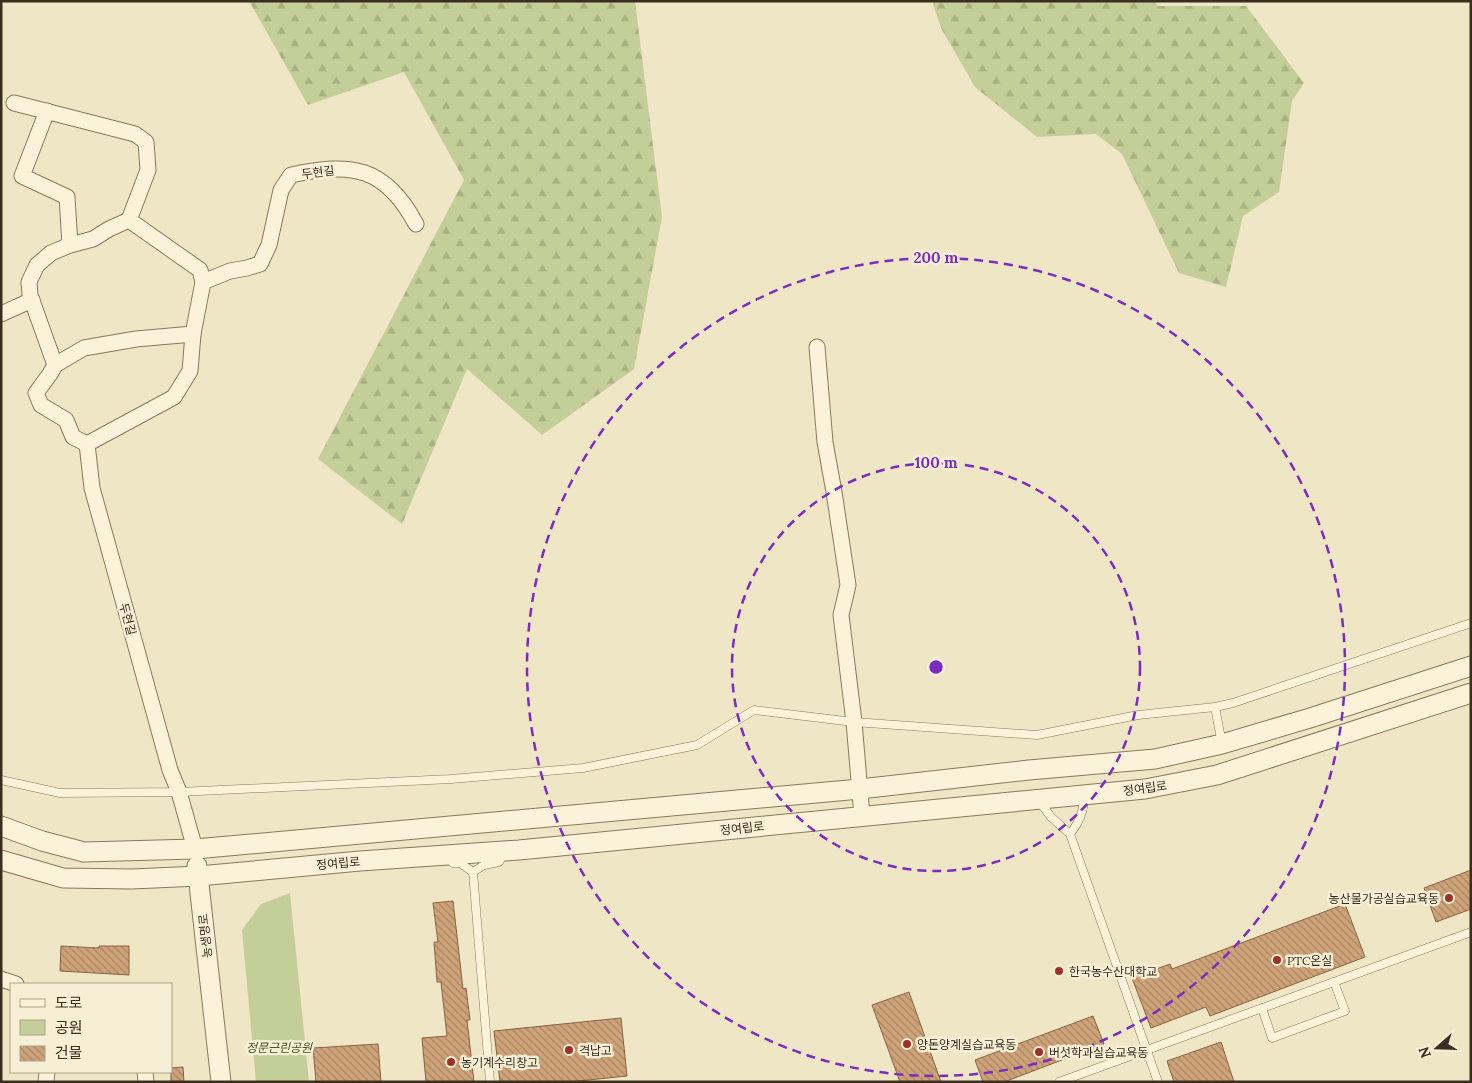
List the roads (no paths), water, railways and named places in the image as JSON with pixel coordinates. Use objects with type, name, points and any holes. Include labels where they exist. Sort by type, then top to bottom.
[{"type":"street","points":[[14,103],[135,134],[146,142],[148,170],[129,220],[93,239],[70,245],[51,253],[37,265],[30,282],[32,300],[55,365]]},
{"type":"street","points":[[47,111],[22,176],[66,196],[70,245]]},
{"type":"street","name":"두현길","points":[[203,282],[230,271],[260,264],[269,246],[281,190],[291,175],[320,169],[349,169],[367,173],[387,185],[406,206],[416,224]]},
{"type":"street","points":[[129,220],[200,270],[203,282],[193,334],[190,371],[174,397],[87,444],[73,437],[66,420],[41,405],[36,393],[55,365],[84,348],[136,339],[193,334]]},
{"type":"street","points":[[1,314],[32,300]]},
{"type":"street","points":[[817,347],[824,442],[834,492],[848,584],[840,615],[854,722],[862,816]]},
{"type":"street","name":"두현길","points":[[87,444],[92,488],[170,770],[179,792]]},
{"type":"street","points":[[1,826],[42,841],[84,852],[195,849],[860,789],[1155,759],[1222,744],[1471,666]]},
{"type":"street","name":"정여립로","points":[[1,860],[63,878],[132,879],[199,876],[360,861],[505,851],[1145,789],[1217,776],[1471,693]]},
{"type":"street","points":[[1034,770],[1038,799]]},
{"type":"street","name":"농생명로","points":[[179,792],[195,849],[199,876],[221,1082]]},
{"type":"street","points":[[1,979],[13,983]]},
{"type":"lane","points":[[1,780],[60,793],[179,792],[451,779],[584,768],[697,744],[754,710],[854,722],[1037,735],[1138,715],[1215,707],[1233,703],[1471,623]]},
{"type":"lane","points":[[1215,707],[1222,744]]},
{"type":"lane","points":[[1070,834],[1077,825],[1084,809],[1084,795]]},
{"type":"lane","points":[[1038,799],[1051,817],[1070,834],[1158,1082]]},
{"type":"lane","points":[[473,872],[484,865],[499,862],[505,851]]},
{"type":"lane","points":[[438,856],[442,864],[460,863],[473,872]]},
{"type":"lane","points":[[473,872],[490,1082]]},
{"type":"lane","points":[[1059,1082],[1471,932]]},
{"type":"lane","points":[[1262,1008],[1272,1038],[1345,1011],[1334,982]]},
{"type":"place","name":"농산물가공실습교육동","points":[[1449,898]]},
{"type":"place","name":"PTC온실","points":[[1277,960]]},
{"type":"place","name":"한국농수산대학교","points":[[1059,971]]},
{"type":"place","name":"양돈양계실습교육동","points":[[907,1044]]},
{"type":"place","name":"격납고","points":[[569,1050]]},
{"type":"place","name":"버섯학과실습교육동","points":[[1039,1052]]},
{"type":"place","name":"농기계수리창고","points":[[451,1062]]},
{"type":"park label","name":"정문근린공원","points":[[279,1047]]}]
